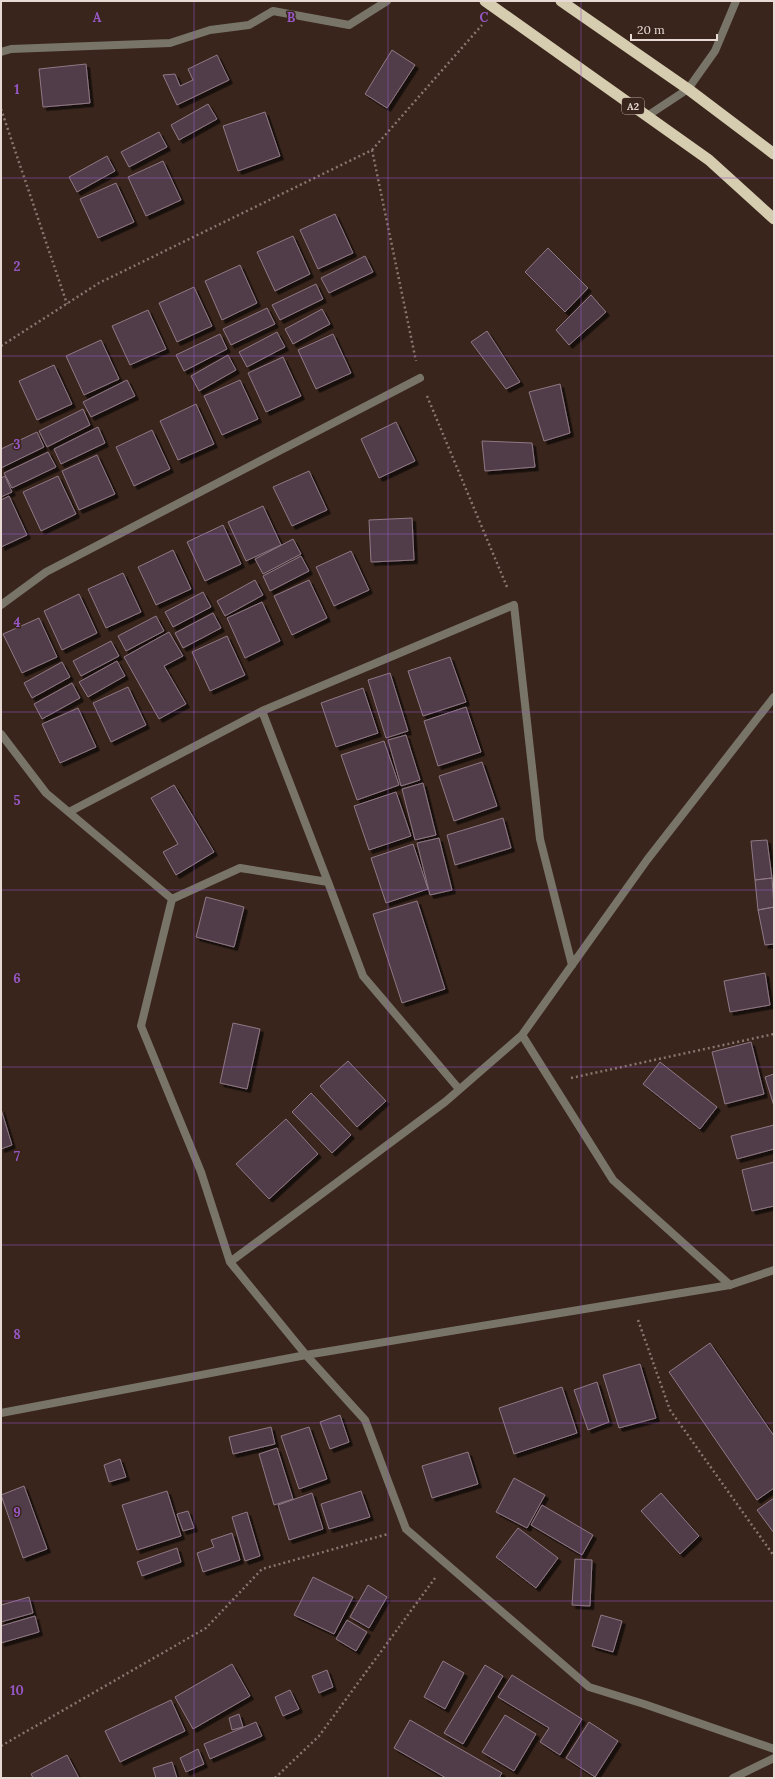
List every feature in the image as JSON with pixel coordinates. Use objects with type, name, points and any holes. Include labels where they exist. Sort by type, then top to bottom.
[{"type":"highway","name":"A2","points":[[485,1],[709,160],[774,219]]},
{"type":"highway","points":[[562,1],[688,89],[774,154]]},
{"type":"street","points":[[1,52],[11,49],[170,43],[210,30],[249,26],[273,11],[349,25],[387,1]]},
{"type":"street","points":[[647,116],[688,89],[715,51],[736,1]]},
{"type":"street","points":[[1,604],[46,572],[420,378]]},
{"type":"street","points":[[69,812],[262,711],[514,604],[540,839],[572,965]]},
{"type":"street","points":[[230,1262],[444,1102],[522,1035],[647,860],[774,697]]},
{"type":"street","points":[[262,711],[363,976],[459,1090]]},
{"type":"street","points":[[1,734],[46,793],[172,899]]},
{"type":"street","points":[[172,899],[240,868],[328,882]]},
{"type":"street","points":[[172,899],[141,1026],[201,1172],[230,1262],[306,1355],[366,1420],[406,1529],[589,1687],[644,1704],[774,1749]]},
{"type":"street","points":[[522,1035],[613,1180],[730,1285]]},
{"type":"street","points":[[1,1413],[306,1355],[730,1285],[774,1270]]},
{"type":"street","points":[[733,1778],[774,1758]]},
{"type":"path","points":[[1,346],[99,283],[371,151],[496,9]]},
{"type":"path","points":[[1,109],[67,304]]},
{"type":"path","points":[[371,151],[420,378],[514,604]]},
{"type":"path","points":[[551,1082],[774,1034]]},
{"type":"path","points":[[631,1301],[670,1410],[774,1556]]},
{"type":"path","points":[[1,1746],[206,1628],[262,1569],[406,1529]]},
{"type":"path","points":[[275,1778],[319,1736],[446,1564]]},
{"type":"building","points":[[392,50],[415,65],[387,108],[365,94]]},
{"type":"building","points":[[217,55],[229,80],[177,105],[163,75],[175,74],[180,86],[193,80],[188,69]]},
{"type":"building","points":[[86,64],[90,103],[43,107],[39,69]]},
{"type":"building","points":[[208,104],[217,119],[179,140],[171,125]]},
{"type":"building","points":[[265,112],[280,156],[238,171],[223,126]]},
{"type":"building","points":[[159,132],[167,147],[129,167],[121,152]]},
{"type":"building","points":[[107,156],[115,171],[77,192],[69,177]]},
{"type":"building","points":[[163,161],[181,200],[146,216],[128,177]]},
{"type":"building","points":[[116,183],[134,222],[98,238],[80,199]]},
{"type":"building","points":[[335,214],[353,253],[318,269],[300,230]]},
{"type":"building","points":[[293,236],[310,274],[275,291],[257,252]]},
{"type":"building","points":[[548,248],[588,288],[565,312],[525,272]]},
{"type":"building","points":[[365,256],[373,272],[329,293],[321,278]]},
{"type":"building","points":[[240,265],[257,303],[222,320],[205,281]]},
{"type":"building","points":[[316,284],[323,299],[280,320],[272,305]]},
{"type":"building","points":[[194,287],[212,326],[177,342],[159,303]]},
{"type":"building","points":[[591,295],[606,312],[569,345],[556,330]]},
{"type":"building","points":[[267,308],[275,324],[231,345],[223,329]]},
{"type":"building","points":[[322,309],[330,324],[293,344],[285,329]]},
{"type":"building","points":[[148,310],[166,349],[130,365],[112,326]]},
{"type":"building","points":[[487,331],[520,382],[506,389],[471,342]]},
{"type":"building","points":[[277,332],[285,347],[247,367],[239,352]]},
{"type":"building","points":[[220,334],[227,349],[184,371],[176,355]]},
{"type":"building","points":[[333,334],[351,373],[316,389],[298,350]]},
{"type":"building","points":[[101,340],[119,379],[84,395],[66,356]]},
{"type":"building","points":[[228,355],[236,370],[199,391],[191,376]]},
{"type":"building","points":[[283,357],[301,396],[266,412],[248,373]]},
{"type":"building","points":[[54,365],[72,404],[37,420],[19,381]]},
{"type":"building","points":[[127,380],[135,396],[91,417],[83,402]]},
{"type":"building","points":[[240,380],[258,419],[222,435],[204,396]]},
{"type":"building","points":[[560,384],[570,433],[544,441],[529,392]]},
{"type":"building","points":[[196,404],[214,444],[178,460],[160,421]]},
{"type":"building","points":[[83,409],[90,425],[47,447],[39,431]]},
{"type":"building","points":[[396,422],[415,461],[379,478],[361,439]]},
{"type":"building","points":[[98,427],[105,443],[61,464],[54,449]]},
{"type":"building","points":[[152,430],[170,469],[134,486],[116,447]]},
{"type":"building","points":[[37,432],[44,447],[1,468],[1,449]]},
{"type":"building","points":[[482,441],[532,443],[535,467],[485,471]]},
{"type":"building","points":[[48,452],[56,467],[12,488],[4,473]]},
{"type":"building","points":[[97,455],[115,494],[79,510],[62,471]]},
{"type":"building","points":[[309,471],[327,510],[292,526],[273,487]]},
{"type":"building","points":[[5,476],[12,492],[1,497],[1,478]]},
{"type":"building","points":[[58,476],[76,514],[41,531],[23,492]]},
{"type":"building","points":[[9,496],[27,535],[1,547],[1,500]]},
{"type":"building","points":[[263,506],[281,545],[246,561],[228,522]]},
{"type":"building","points":[[412,518],[414,560],[371,562],[369,520]]},
{"type":"building","points":[[223,525],[241,564],[205,581],[187,542]]},
{"type":"building","points":[[293,539],[301,554],[263,574],[255,559]]},
{"type":"building","points":[[173,550],[191,589],[156,605],[138,567]]},
{"type":"building","points":[[351,551],[369,590],[334,606],[316,567]]},
{"type":"building","points":[[301,556],[309,571],[270,591],[263,576]]},
{"type":"building","points":[[123,573],[141,612],[106,628],[88,589]]},
{"type":"building","points":[[255,580],[263,595],[225,616],[217,601]]},
{"type":"building","points":[[309,580],[327,618],[292,635],[274,596]]},
{"type":"building","points":[[203,592],[211,607],[173,627],[165,612]]},
{"type":"building","points":[[79,594],[97,633],[62,650],[44,611]]},
{"type":"building","points":[[262,602],[280,641],[245,658],[227,618]]},
{"type":"building","points":[[213,613],[221,628],[183,648],[175,633]]},
{"type":"building","points":[[156,616],[164,631],[126,651],[118,636]]},
{"type":"building","points":[[39,618],[57,657],[22,673],[3,634]]},
{"type":"building","points":[[169,632],[183,656],[164,666],[186,704],[159,719],[124,657]]},
{"type":"building","points":[[227,636],[245,675],[210,691],[192,652]]},
{"type":"building","points":[[111,641],[119,656],[81,676],[73,661]]},
{"type":"building","points":[[450,657],[466,702],[423,716],[408,671]]},
{"type":"building","points":[[117,661],[125,676],[88,697],[79,682]]},
{"type":"building","points":[[62,662],[70,677],[32,698],[24,683]]},
{"type":"building","points":[[390,673],[408,731],[386,738],[368,680]]},
{"type":"building","points":[[72,683],[80,698],[42,719],[34,704]]},
{"type":"building","points":[[128,687],[146,725],[111,742],[93,703]]},
{"type":"building","points":[[363,688],[378,733],[336,747],[321,703]]},
{"type":"building","points":[[466,707],[481,752],[438,766],[424,721]]},
{"type":"building","points":[[78,708],[96,747],[60,763],[42,724]]},
{"type":"building","points":[[406,735],[420,780],[401,786],[388,740]]},
{"type":"building","points":[[384,741],[399,785],[357,800],[341,755]]},
{"type":"building","points":[[482,762],[497,806],[454,821],[439,776]]},
{"type":"building","points":[[423,783],[436,835],[415,840],[402,789]]},
{"type":"building","points":[[174,785],[214,852],[176,875],[163,852],[178,844],[151,798]]},
{"type":"building","points":[[396,792],[411,836],[369,850],[354,806]]},
{"type":"building","points":[[503,818],[511,848],[455,865],[447,835]]},
{"type":"building","points":[[439,838],[452,890],[430,895],[417,843]]},
{"type":"building","points":[[767,840],[772,878],[755,880],[751,841]]},
{"type":"building","points":[[413,844],[428,889],[386,903],[371,858]]},
{"type":"building","points":[[772,878],[774,907],[758,910],[755,880]]},
{"type":"building","points":[[206,897],[244,907],[234,947],[196,937]]},
{"type":"building","points":[[417,901],[445,989],[402,1003],[373,914]]},
{"type":"building","points":[[774,907],[774,944],[765,945],[758,910]]},
{"type":"building","points":[[765,973],[770,1005],[730,1012],[724,981]]},
{"type":"building","points":[[233,1023],[260,1029],[247,1089],[220,1083]]},
{"type":"building","points":[[751,1042],[764,1094],[725,1104],[712,1052]]},
{"type":"building","points":[[348,1061],[386,1101],[357,1127],[320,1086]]},
{"type":"building","points":[[660,1062],[717,1107],[700,1129],[643,1084]]},
{"type":"building","points":[[774,1074],[774,1106],[765,1077]]},
{"type":"building","points":[[311,1093],[351,1135],[332,1153],[292,1112]]},
{"type":"building","points":[[1,1109],[12,1145],[1,1149]]},
{"type":"building","points":[[286,1119],[318,1154],[269,1199],[236,1164]]},
{"type":"building","points":[[774,1125],[774,1149],[737,1159],[731,1136]]},
{"type":"building","points":[[774,1162],[774,1206],[752,1211],[742,1170]]},
{"type":"building","points":[[710,1343],[774,1436],[774,1488],[757,1500],[669,1372]]},
{"type":"building","points":[[640,1364],[656,1418],[619,1428],[603,1375]]},
{"type":"building","points":[[597,1382],[609,1422],[588,1430],[574,1390]]},
{"type":"building","points":[[562,1387],[577,1433],[514,1454],[499,1408]]},
{"type":"building","points":[[340,1415],[349,1442],[330,1449],[320,1422]]},
{"type":"building","points":[[271,1427],[275,1444],[233,1454],[229,1437]]},
{"type":"building","points":[[309,1427],[327,1479],[299,1489],[281,1436]]},
{"type":"building","points":[[277,1448],[293,1499],[274,1505],[259,1454]]},
{"type":"building","points":[[468,1452],[478,1484],[432,1498],[422,1466]]},
{"type":"building","points":[[120,1459],[126,1477],[109,1482],[104,1465]]},
{"type":"building","points":[[514,1478],[545,1495],[527,1528],[496,1512]]},
{"type":"building","points":[[24,1486],[47,1549],[23,1558],[1,1495]]},
{"type":"building","points":[[167,1491],[181,1536],[137,1550],[122,1505]]},
{"type":"building","points":[[361,1491],[370,1517],[329,1529],[321,1504]]},
{"type":"building","points":[[312,1493],[323,1529],[289,1540],[278,1505]]},
{"type":"building","points":[[661,1493],[699,1536],[680,1554],[641,1511]]},
{"type":"building","points":[[774,1498],[774,1533],[757,1510]]},
{"type":"building","points":[[542,1505],[593,1535],[582,1555],[531,1525]]},
{"type":"building","points":[[188,1511],[194,1528],[183,1531],[177,1514]]},
{"type":"building","points":[[247,1512],[260,1556],[245,1561],[232,1517]]},
{"type":"building","points":[[518,1528],[558,1558],[536,1588],[496,1557]]},
{"type":"building","points":[[232,1533],[240,1560],[203,1572],[197,1553],[214,1547],[211,1540]]},
{"type":"building","points":[[177,1548],[181,1562],[142,1576],[137,1562]]},
{"type":"building","points":[[575,1559],[592,1560],[590,1606],[572,1605]]},
{"type":"building","points":[[313,1577],[353,1597],[334,1634],[294,1615]]},
{"type":"building","points":[[368,1585],[387,1597],[369,1628],[350,1617]]},
{"type":"building","points":[[29,1597],[33,1613],[1,1622],[1,1605]]},
{"type":"building","points":[[601,1615],[622,1621],[613,1652],[592,1646]]},
{"type":"building","points":[[35,1616],[39,1632],[1,1643],[1,1626]]},
{"type":"building","points":[[347,1620],[367,1632],[356,1651],[336,1639]]},
{"type":"building","points":[[443,1661],[464,1673],[445,1709],[424,1697]]},
{"type":"building","points":[[232,1664],[250,1696],[193,1729],[175,1697]]},
{"type":"building","points":[[485,1665],[503,1676],[463,1744],[444,1733]]},
{"type":"building","points":[[327,1670],[333,1687],[319,1693],[312,1676]]},
{"type":"building","points":[[512,1675],[582,1719],[560,1755],[540,1742],[549,1728],[498,1697]]},
{"type":"building","points":[[290,1690],[299,1709],[283,1716],[275,1697]]},
{"type":"building","points":[[171,1700],[185,1731],[120,1762],[105,1731]]},
{"type":"building","points":[[239,1714],[243,1727],[232,1730],[229,1718]]},
{"type":"building","points":[[505,1715],[536,1734],[514,1771],[482,1752]]},
{"type":"building","points":[[410,1720],[502,1773],[499,1778],[446,1778],[394,1748]]},
{"type":"building","points":[[256,1722],[262,1736],[210,1759],[204,1744]]},
{"type":"building","points":[[589,1722],[618,1741],[595,1777],[566,1758]]},
{"type":"building","points":[[198,1749],[204,1764],[186,1772],[180,1758]]},
{"type":"building","points":[[67,1755],[79,1778],[33,1778],[31,1774]]},
{"type":"building","points":[[172,1762],[177,1778],[156,1778],[153,1768]]}]
